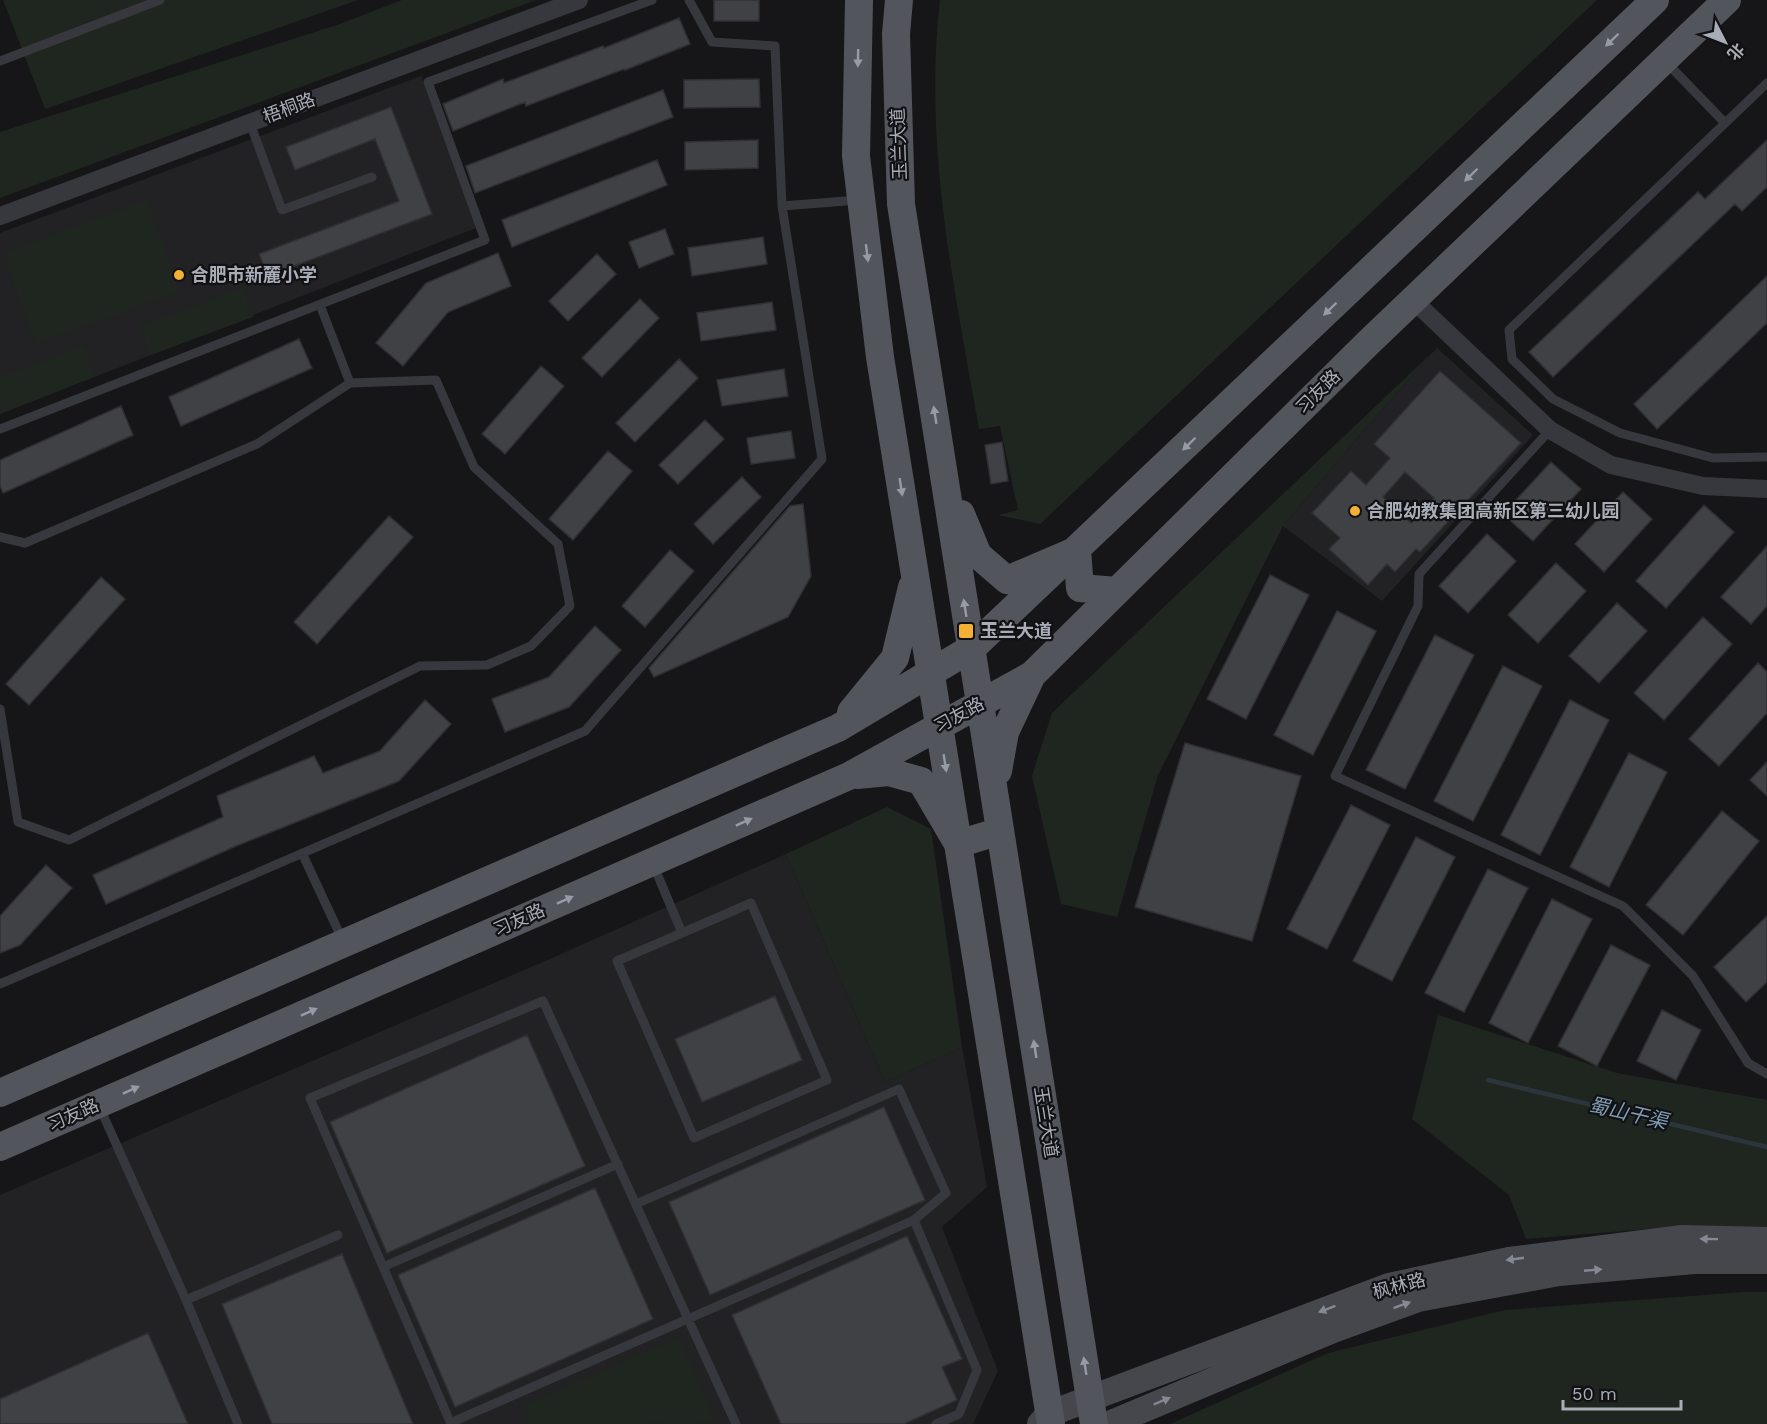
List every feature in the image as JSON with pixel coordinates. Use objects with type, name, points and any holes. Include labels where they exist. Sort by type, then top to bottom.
[{"type":"main road","points":[[859,0],[856,156],[880,357],[958,844],[1046,1420]]},
{"type":"main road","name":"玉兰大道","points":[[899,0],[896,34],[901,204],[1092,1411]]},
{"type":"main road","points":[[0,1093],[838,728],[972,648],[1655,0]]},
{"type":"main road","name":"习友路","points":[[0,1147],[849,776],[1032,675],[1413,300],[1727,0]]},
{"type":"main road","points":[[944,475],[978,555],[1007,580],[1077,550]]},
{"type":"main road","points":[[907,523],[951,517]]},
{"type":"main road","points":[[1077,550],[1080,588],[1117,591]]},
{"type":"main road","points":[[838,728],[895,658],[915,576]]},
{"type":"main road","points":[[994,793],[1005,732],[1032,675]]},
{"type":"main road","points":[[849,776],[889,772],[921,781],[958,844]]},
{"type":"main road","points":[[958,844],[1000,831]]},
{"type":"main road","name":"枫林路","points":[[1046,1420],[1092,1411],[1389,1286],[1509,1260],[1682,1238],[1767,1240]]},
{"type":"main road","name":"枫林路","points":[[1108,1424],[1333,1330],[1418,1299],[1559,1273],[1695,1261],[1767,1261]]},
{"type":"street","name":"梧桐路","points":[[0,216],[579,0]]},
{"type":"street","points":[[1413,300],[1550,430],[1611,465],[1703,486],[1767,489]]},
{"type":"lane","points":[[0,61],[160,0]]},
{"type":"lane","points":[[0,429],[485,240],[428,82],[652,0]]},
{"type":"lane","points":[[0,984],[585,731],[822,459],[782,206],[775,46],[712,42],[689,0]]},
{"type":"lane","points":[[1664,60],[1725,123]]},
{"type":"lane","points":[[1767,83],[1509,330],[1512,358],[1553,399],[1620,433],[1713,458],[1767,457]]},
{"type":"lane","points":[[250,123],[282,210],[372,177]]},
{"type":"lane","points":[[782,206],[861,200]]},
{"type":"lane","points":[[320,305],[350,383]]},
{"type":"lane","points":[[0,537],[25,543],[258,444],[350,383],[436,380],[474,467],[558,544],[570,606],[531,646],[487,665],[420,666],[69,840],[18,822],[0,709]]},
{"type":"lane","points":[[1550,430],[1419,574],[1418,606],[1335,776],[1623,906],[1693,976],[1748,1063],[1767,1074]]},
{"type":"lane","points":[[302,853],[344,943]]},
{"type":"lane","points":[[652,862],[682,933]]},
{"type":"lane","points":[[750,903],[827,1080],[694,1138],[617,961],[682,933],[750,903]]},
{"type":"lane","points":[[636,1204],[899,1089],[946,1193],[914,1220],[688,1320],[451,1423],[310,1098],[543,1001],[618,1164],[688,1320],[736,1424]]},
{"type":"lane","points":[[98,1104],[186,1300],[238,1424]]},
{"type":"lane","points":[[383,1267],[618,1164]]},
{"type":"lane","points":[[914,1220],[977,1370],[959,1414],[936,1424]]},
{"type":"lane","points":[[186,1300],[338,1235]]},
{"type":"shaded area","points":[[3,0],[358,0],[45,109]]},
{"type":"shaded area","points":[[402,0],[536,0],[0,198],[0,132],[340,24]]},
{"type":"shaded area","points":[[940,0],[1597,0],[1040,524],[998,515],[1018,510],[1000,426],[979,429],[951,269],[938,162],[935,108]]},
{"type":"shaded area","name":"合肥市新麓小学","points":[[421,76],[476,228],[0,414],[0,233]]},
{"type":"shaded area","points":[[147,200],[180,291],[36,344],[3,253]]},
{"type":"shaded area","points":[[242,288],[253,317],[151,355],[140,326]]},
{"type":"shaded area","points":[[84,345],[96,376],[0,414],[0,378]]},
{"type":"shaded area","points":[[1437,348],[1533,435],[1382,601],[1283,526]]},
{"type":"shaded area","points":[[1437,348],[1283,526],[1158,775],[1117,917],[1061,904],[1032,776],[1052,713]]},
{"type":"shaded area","points":[[887,807],[931,829],[962,1047],[885,1082],[786,854]]},
{"type":"shaded area","points":[[786,854],[885,1082],[962,1047],[987,1187],[942,1227],[998,1371],[973,1424],[0,1424],[0,1195],[552,958]]},
{"type":"shaded area","points":[[1438,1015],[1617,1073],[1767,1100],[1767,1228],[1685,1226],[1526,1239],[1509,1195],[1412,1119]]},
{"type":"shaded area","points":[[1767,1292],[1767,1424],[1170,1424],[1328,1353],[1505,1310]]},
{"type":"shaded area","points":[[679,1337],[716,1423],[530,1424],[522,1406]]},
{"type":"building","points":[[714,0],[759,0],[759,21],[714,21]]},
{"type":"building","points":[[679,18],[690,44],[526,106],[525,102],[453,131],[443,104],[503,79],[504,83],[603,46],[604,48]]},
{"type":"building","points":[[759,79],[760,107],[684,108],[684,80]]},
{"type":"building","points":[[663,90],[673,117],[475,193],[466,166]]},
{"type":"building","points":[[391,107],[432,214],[268,276],[259,254],[399,201],[375,139],[295,170],[286,147]]},
{"type":"building","points":[[758,140],[758,168],[685,170],[685,142]]},
{"type":"building","points":[[1767,140],[1767,187],[1742,211],[1735,204],[1553,377],[1529,352],[1698,192],[1705,199]]},
{"type":"building","points":[[657,160],[667,185],[512,247],[502,220]]},
{"type":"building","points":[[665,229],[674,254],[639,268],[629,242]]},
{"type":"building","points":[[763,237],[767,264],[692,276],[688,248]]},
{"type":"building","points":[[498,253],[511,286],[448,312],[403,366],[376,343],[426,283]]},
{"type":"building","points":[[597,254],[616,274],[568,321],[549,301]]},
{"type":"building","points":[[1767,276],[1767,323],[1657,429],[1634,404]]},
{"type":"building","points":[[640,299],[659,318],[602,377],[582,358]]},
{"type":"building","points":[[772,302],[776,330],[701,341],[697,313]]},
{"type":"building","points":[[299,339],[312,368],[181,426],[169,397]]},
{"type":"building","points":[[679,359],[698,378],[635,442],[616,423]]},
{"type":"building","points":[[541,366],[564,386],[505,454],[482,434]]},
{"type":"building","points":[[784,369],[788,396],[722,406],[717,380]]},
{"type":"building","points":[[1440,371],[1521,443],[1420,552],[1416,549],[1395,572],[1387,564],[1368,585],[1329,549],[1340,538],[1312,513],[1351,471],[1366,485],[1390,458],[1374,444]],"holes":[[[1405,472],[1434,498],[1411,523],[1383,497]]]},
{"type":"building","points":[[121,406],[133,435],[3,493],[0,486],[0,460]]},
{"type":"building","points":[[705,420],[724,439],[678,484],[659,465]]},
{"type":"building","points":[[791,431],[795,458],[751,464],[747,438]]},
{"type":"building","points":[[1002,442],[1008,481],[991,484],[985,445]]},
{"type":"building","points":[[608,451],[632,471],[573,540],[549,519]]},
{"type":"building","points":[[1551,462],[1581,489],[1533,541],[1503,514]]},
{"type":"building","points":[[742,477],[761,497],[713,544],[694,524]]},
{"type":"building","points":[[1623,492],[1652,519],[1604,572],[1575,544]]},
{"type":"building","points":[[803,504],[811,576],[788,617],[654,677],[649,668],[790,506]]},
{"type":"building","points":[[1704,505],[1734,532],[1666,608],[1636,581]]},
{"type":"building","points":[[389,516],[413,537],[317,644],[294,622]]},
{"type":"building","points":[[1487,534],[1516,561],[1468,613],[1439,586]]},
{"type":"building","points":[[1767,546],[1767,606],[1751,624],[1721,597]]},
{"type":"building","points":[[670,550],[694,571],[645,627],[622,606]]},
{"type":"building","points":[[1556,563],[1586,591],[1538,643],[1508,615]]},
{"type":"building","points":[[1270,575],[1309,595],[1246,719],[1207,699]]},
{"type":"building","points":[[101,577],[125,599],[29,705],[6,684]]},
{"type":"building","points":[[1617,603],[1647,631],[1599,683],[1569,656]]},
{"type":"building","points":[[1337,611],[1376,631],[1313,755],[1274,735]]},
{"type":"building","points":[[1703,617],[1732,644],[1664,720],[1634,693]]},
{"type":"building","points":[[595,626],[621,650],[569,707],[505,732],[492,699],[549,677]]},
{"type":"building","points":[[1435,635],[1474,655],[1405,789],[1366,770]]},
{"type":"building","points":[[1758,663],[1767,672],[1767,713],[1719,766],[1689,739]]},
{"type":"building","points":[[1503,666],[1542,686],[1473,821],[1434,801]]},
{"type":"building","points":[[425,700],[451,724],[399,781],[236,846],[106,904],[93,875],[223,817],[217,796],[314,756],[323,773],[380,751]]},
{"type":"building","points":[[1570,700],[1609,720],[1540,855],[1501,835]]},
{"type":"building","points":[[1185,743],[1301,776],[1252,941],[1135,907]]},
{"type":"building","points":[[1629,753],[1667,772],[1609,887],[1570,867]]},
{"type":"building","points":[[1767,762],[1767,796],[1750,780]]},
{"type":"building","points":[[1351,805],[1390,825],[1327,949],[1287,929]]},
{"type":"building","points":[[1722,811],[1759,841],[1683,935],[1646,905]]},
{"type":"building","points":[[1416,837],[1455,857],[1392,981],[1353,961]]},
{"type":"building","points":[[46,865],[72,888],[20,945],[0,953],[0,916]]},
{"type":"building","points":[[1488,869],[1528,888],[1464,1012],[1425,993]]},
{"type":"building","points":[[1552,899],[1592,919],[1528,1043],[1489,1023]]},
{"type":"building","points":[[1767,916],[1767,982],[1746,1002],[1714,967]]},
{"type":"building","points":[[1611,945],[1650,965],[1597,1066],[1558,1046]]},
{"type":"building","points":[[775,996],[802,1060],[702,1102],[675,1039]]},
{"type":"building","points":[[1662,1010],[1701,1030],[1676,1080],[1637,1061]]},
{"type":"building","points":[[527,1035],[585,1166],[387,1253],[330,1122]]},
{"type":"building","points":[[884,1107],[925,1200],[710,1295],[669,1202]]},
{"type":"building","points":[[595,1188],[653,1319],[455,1407],[398,1275]]},
{"type":"building","points":[[907,1236],[962,1359],[942,1367],[957,1400],[904,1424],[781,1424],[732,1315]]},
{"type":"building","points":[[342,1254],[413,1424],[272,1424],[222,1304]]},
{"type":"building","points":[[148,1333],[188,1424],[0,1424],[0,1399]]},
{"type":"waterway","name":"蜀山干渠","points":[[1488,1080],[1767,1147]]},
{"type":"place","name":"合肥市新麓小学","points":[[179,275]]},
{"type":"place","name":"合肥幼教集团高新区第三幼儿园","points":[[1355,511]]},
{"type":"place","name":"玉兰大道","points":[[966,631]]}]
